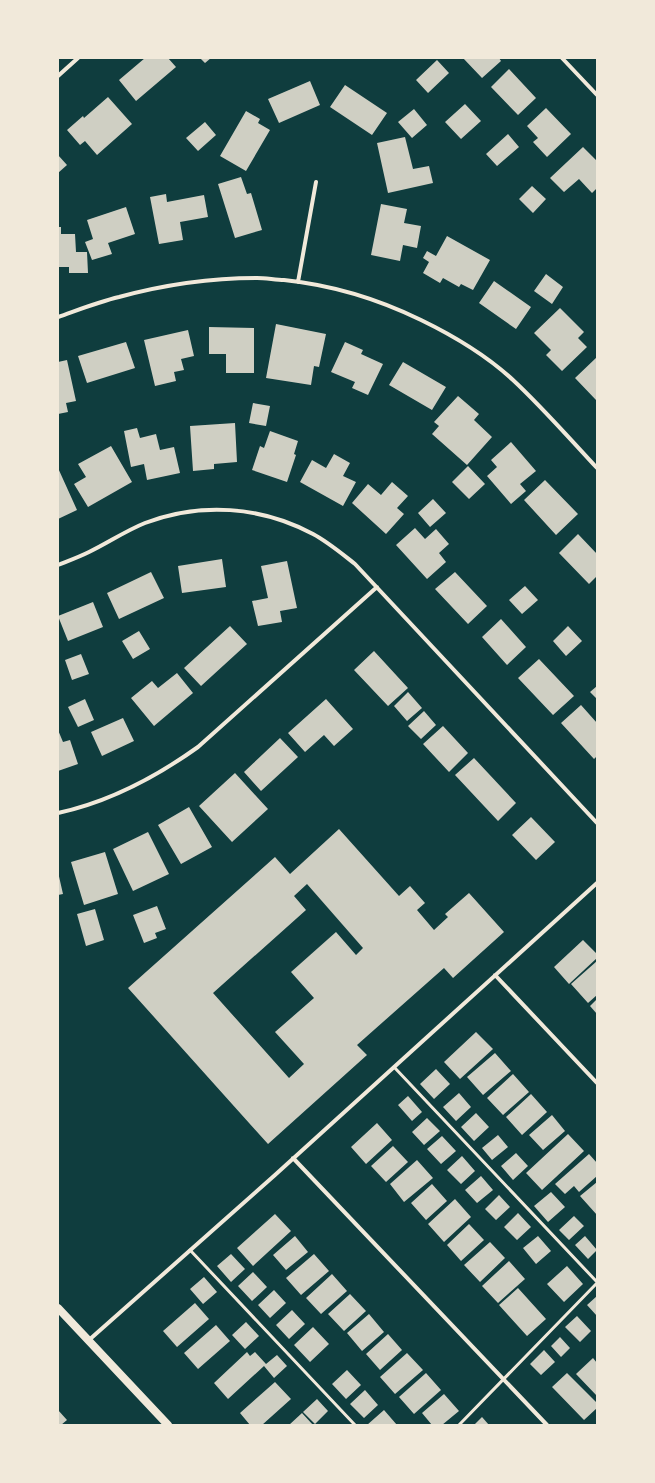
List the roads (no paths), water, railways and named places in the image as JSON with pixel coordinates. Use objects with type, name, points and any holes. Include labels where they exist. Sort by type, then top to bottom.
[{"type":"main road","points":[[58,1308],[168,1425]]},
{"type":"street","points":[[58,76],[78,58]]},
{"type":"street","points":[[562,58],[597,95]]},
{"type":"street","points":[[298,282],[316,182]]},
{"type":"street","points":[[58,317],[118,297],[186,283],[258,278],[335,288],[406,313],[443,331],[477,352],[512,380],[597,468]]},
{"type":"street","points":[[58,565],[90,552],[146,522],[187,512],[227,509],[248,511],[291,524],[313,534],[335,548],[355,564],[597,823]]},
{"type":"street","points":[[58,813],[96,802],[122,791],[151,778],[177,762],[198,747],[377,587]]},
{"type":"street","points":[[89,1340],[597,884]]},
{"type":"street","points":[[495,975],[597,1083]]},
{"type":"street","points":[[293,1158],[547,1425]]},
{"type":"lane","points":[[394,1067],[597,1283],[459,1425]]},
{"type":"lane","points":[[190,1250],[355,1425]]}]
